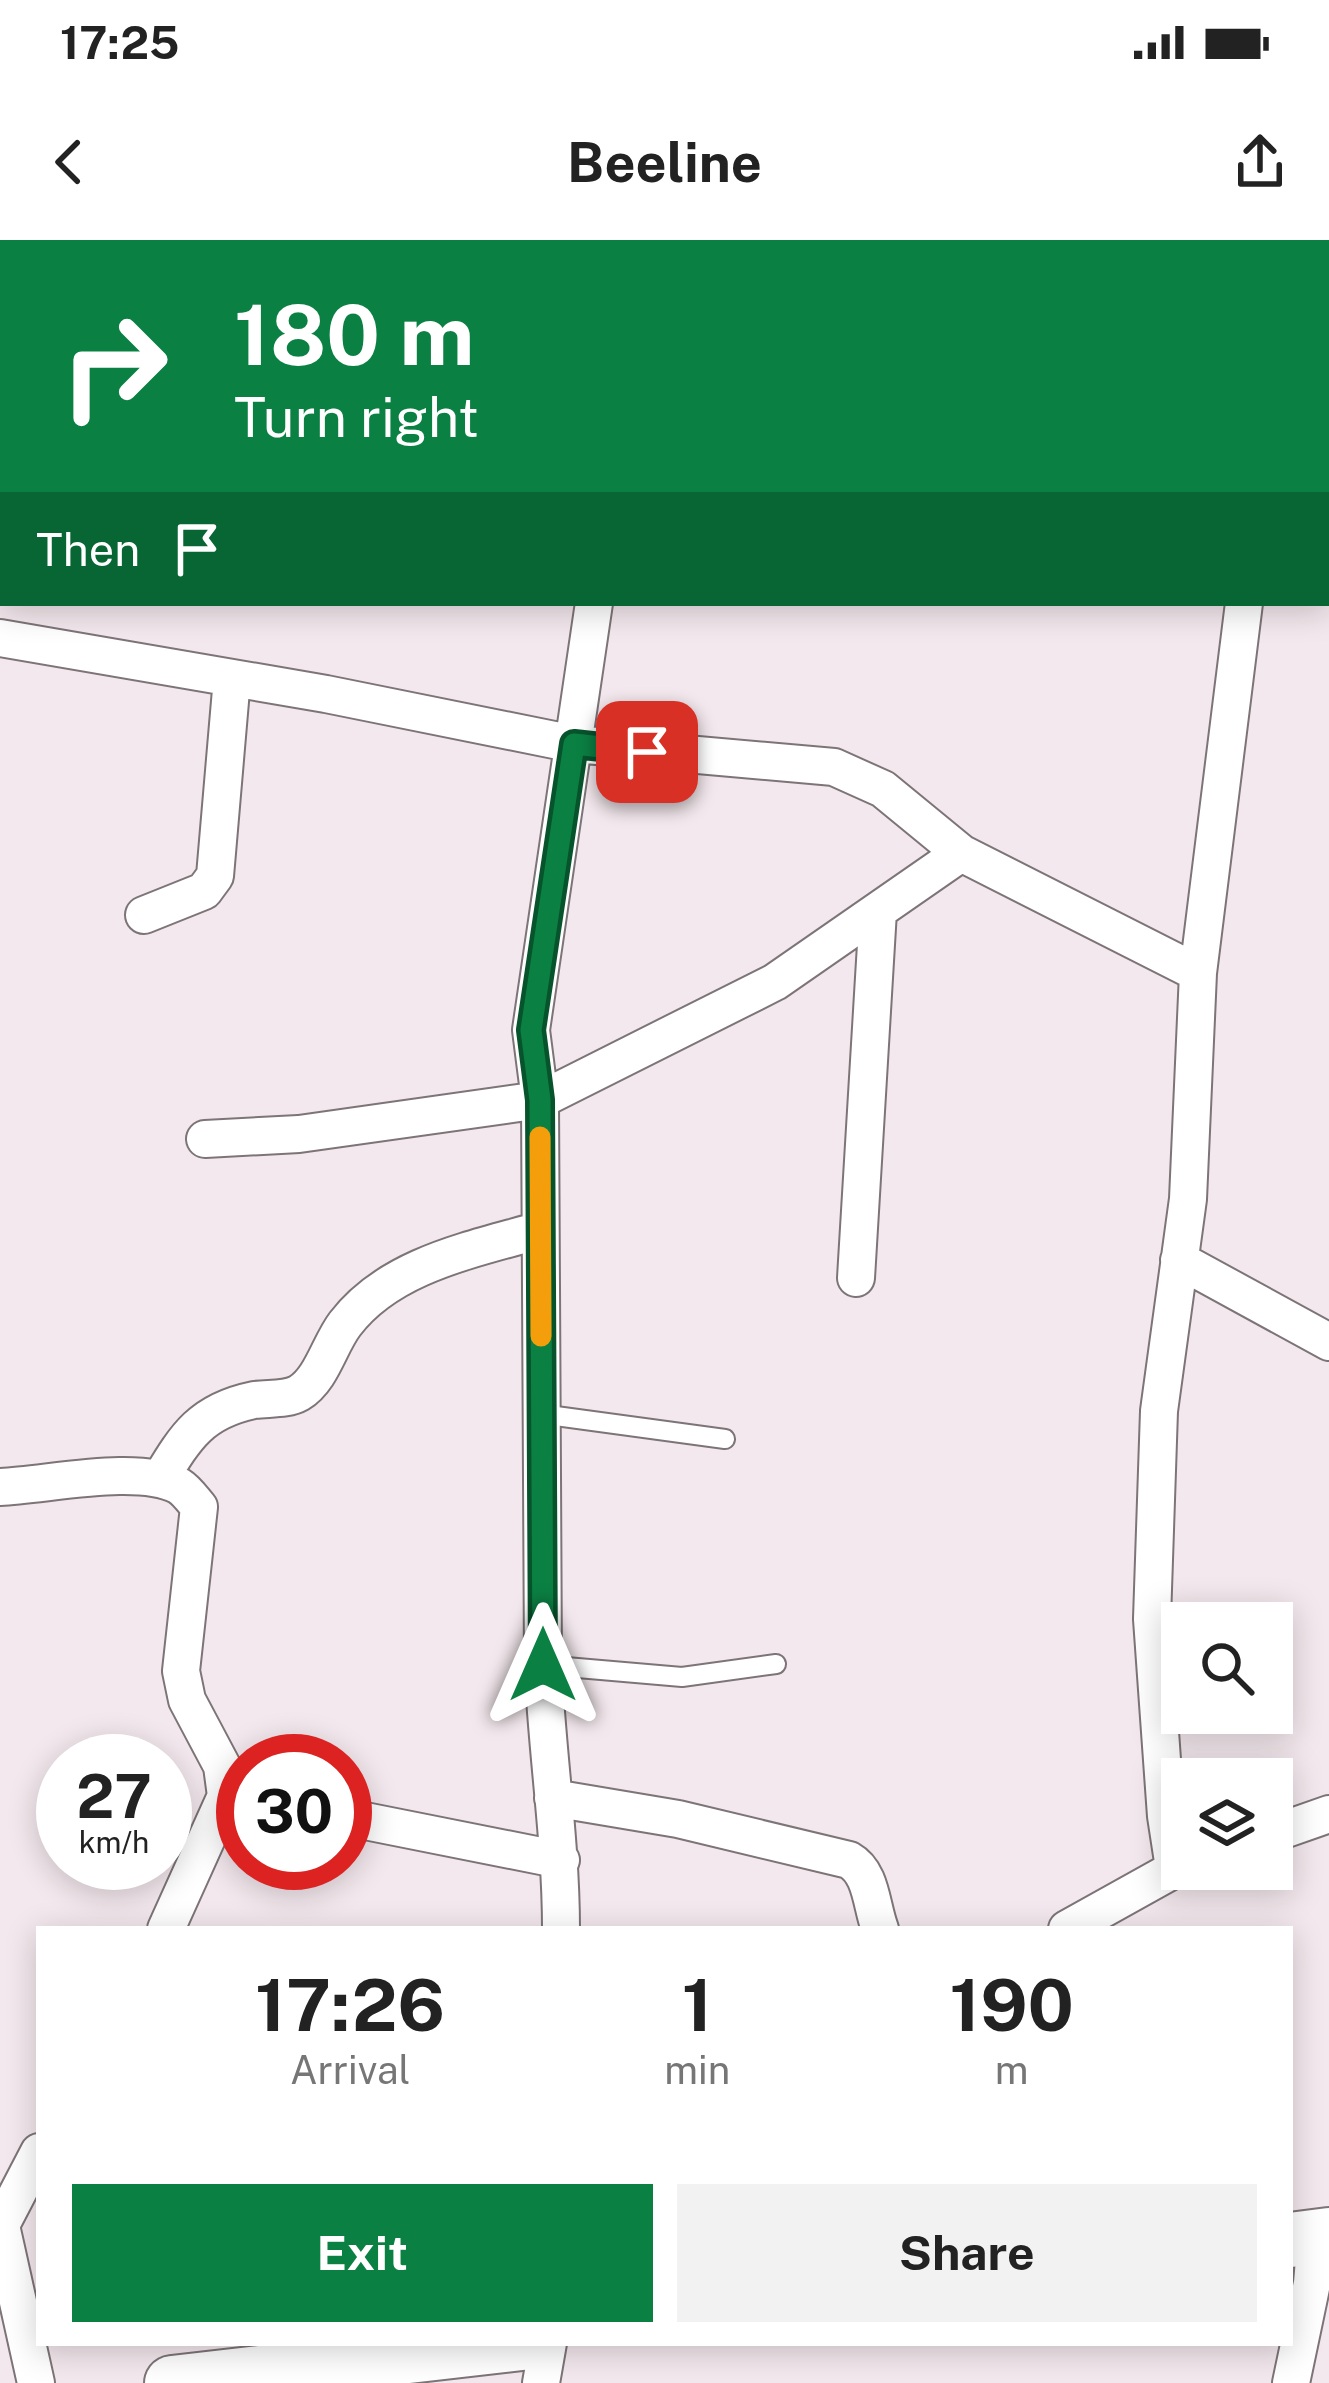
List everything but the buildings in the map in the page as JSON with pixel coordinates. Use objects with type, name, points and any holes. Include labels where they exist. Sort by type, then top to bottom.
[{"type":"street","points":[[561,1926],[561,1860],[543,1665],[540,1100],[531,1030],[594,606]]},
{"type":"street","points":[[1162,1758],[1152,1619],[1160,1411],[1188,1199],[1198,974],[1244,606]]},
{"type":"street","points":[[0,638],[574,744],[834,767],[883,789],[962,853],[1198,974]]},
{"type":"street","points":[[144,915],[203,891],[215,876],[232,678]]},
{"type":"street","points":[[205,1139],[299,1134],[540,1100],[775,982],[962,853]]},
{"type":"street","points":[[856,1278],[878,910]]},
{"type":"street","points":[[160,1479],[188,1432],[221,1412],[252,1401],[295,1396],[310,1384],[344,1325],[379,1288],[456,1254],[540,1230]]},
{"type":"street","points":[[1179,1260],[1329,1342]]},
{"type":"street","points":[[0,1487],[128,1477],[160,1479],[184,1488],[199,1507],[181,1671],[187,1700],[216,1755]]},
{"type":"street","points":[[553,1798],[678,1819],[849,1860],[866,1878],[879,1926]]},
{"type":"street","points":[[1293,1827],[1329,1814]]},
{"type":"street","points":[[372,1822],[561,1860]]},
{"type":"street","points":[[168,1926],[216,1832]]},
{"type":"street","points":[[1072,1926],[1161,1876]]},
{"type":"street","points":[[36,2158],[1,2223],[36,2383]]},
{"type":"street","points":[[1292,2383],[1312,2283],[1312,2237]]},
{"type":"street","points":[[177,2383],[300,2376],[502,2346]]},
{"type":"street","points":[[542,2383],[548,2346]]},
{"type":"lane","points":[[542,1414],[724,1439]]},
{"type":"lane","points":[[543,1665],[682,1677],[776,1664]]},
{"type":"slow traffic","points":[[540,1137],[541,1336]]},
{"type":"route","points":[[543,1665],[540,1100],[531,1030],[574,744],[647,752]]}]
